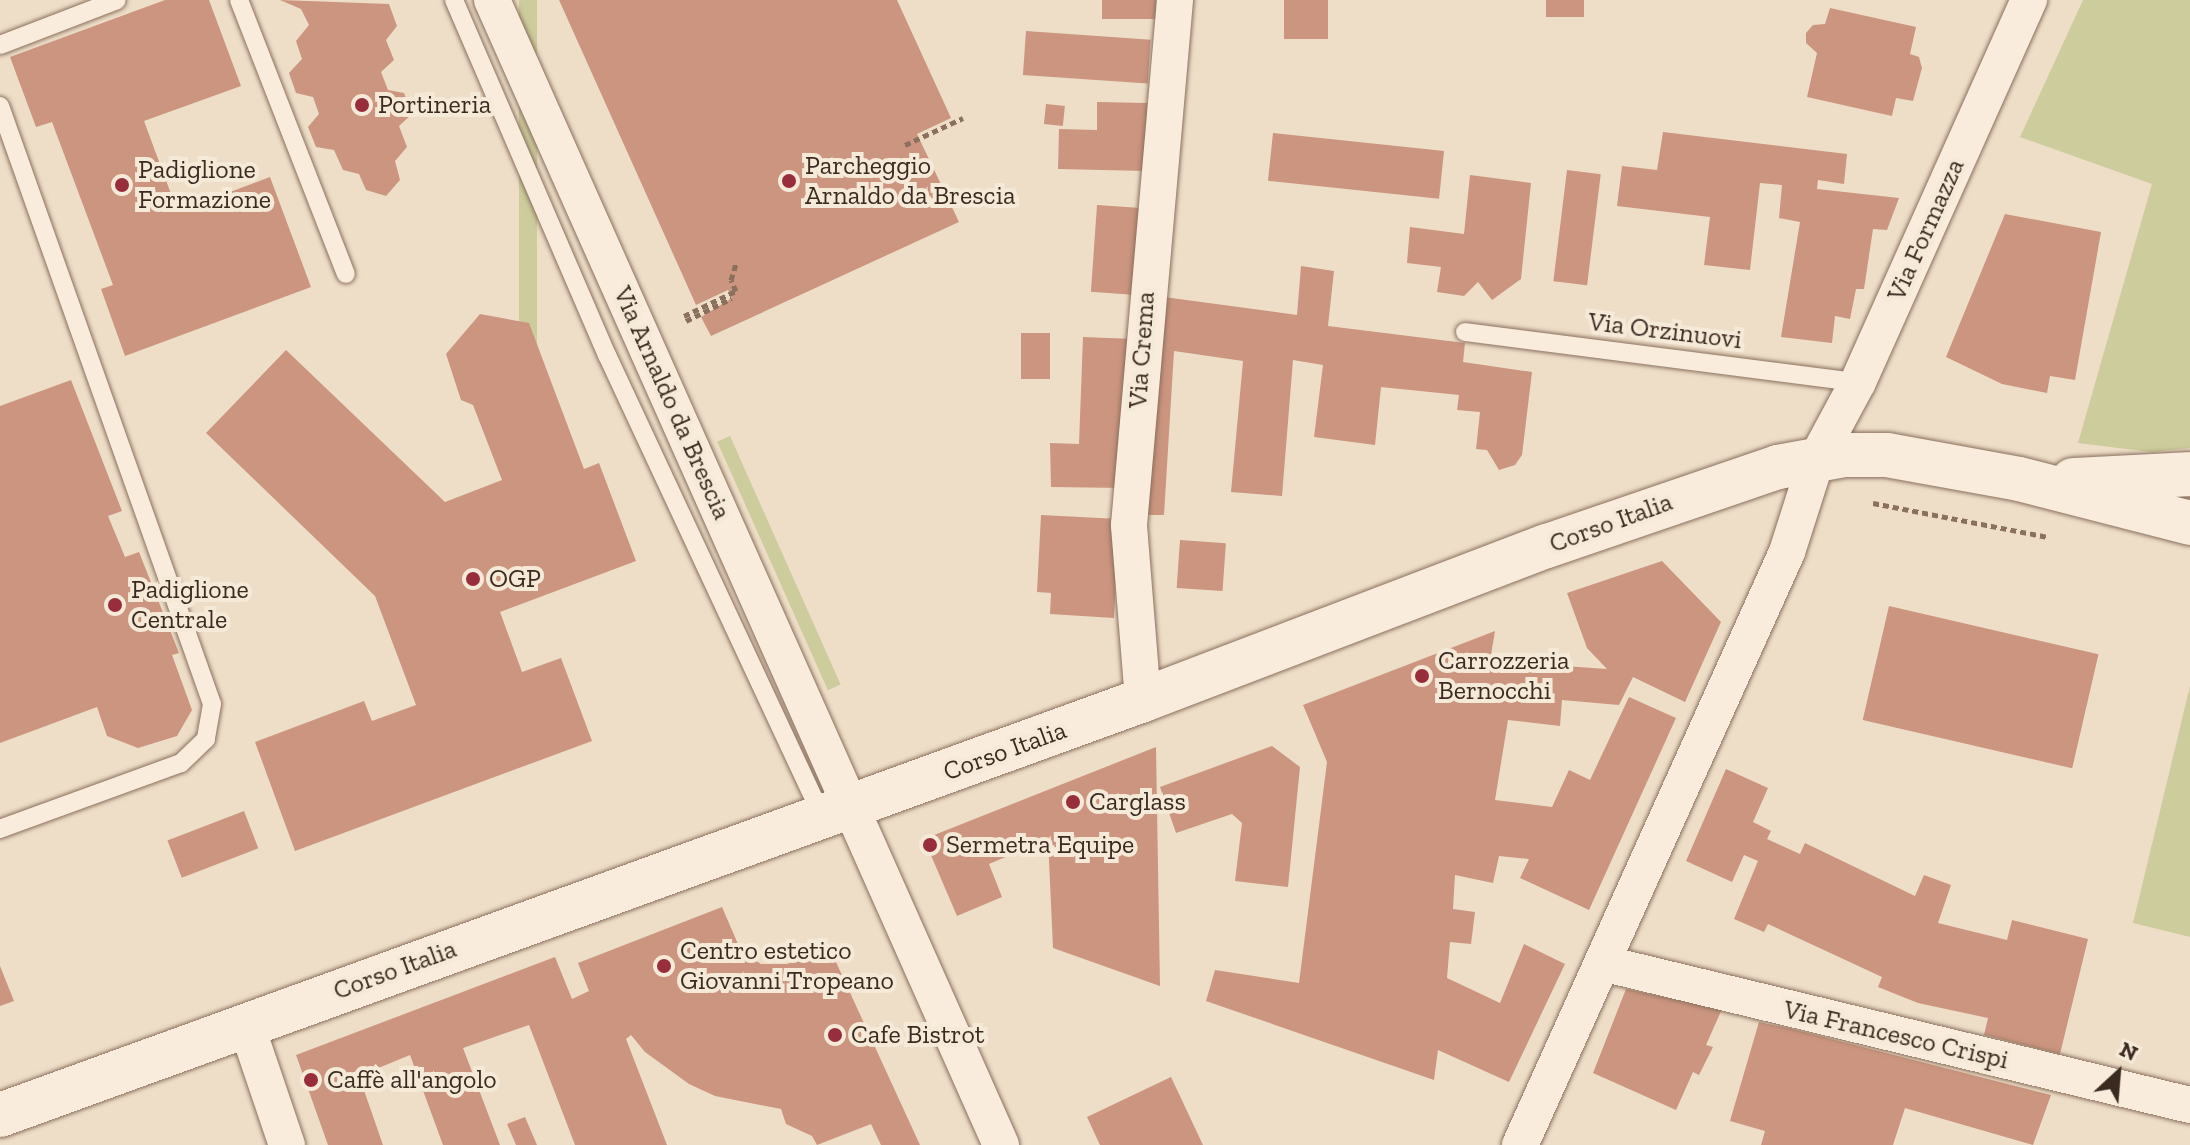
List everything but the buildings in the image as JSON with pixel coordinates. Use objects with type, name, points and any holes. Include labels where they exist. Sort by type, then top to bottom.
[{"type":"street","name":"Via Arnaldo da Brescia","points":[[492,0],[836,812],[1001,1145]]},
{"type":"street","name":"Via Crema","points":[[1143,700],[1129,525],[1175,0]]},
{"type":"street","name":"Via Formazza","points":[[1817,458],[1858,382],[2029,0]]},
{"type":"street","name":"Corso Italia","points":[[0,1115],[1143,700],[1547,546],[1741,478],[1817,458],[1887,455],[2019,479]]},
{"type":"street","points":[[1520,1145],[1787,552],[1817,458]]},
{"type":"street","points":[[2019,479],[2116,481],[2190,474]]},
{"type":"street","points":[[2019,479],[2190,523]]},
{"type":"street","name":"Via Francesco Crispi","points":[[1602,963],[2190,1105]]},
{"type":"street","points":[[246,1024],[287,1145]]},
{"type":"lane","points":[[0,45],[117,0]]},
{"type":"lane","points":[[239,0],[346,274]]},
{"type":"lane","points":[[454,0],[607,355],[836,812]]},
{"type":"lane","points":[[0,106],[212,704],[206,739],[181,763],[0,829]]},
{"type":"lane","name":"Via Orzinuovi","points":[[1465,332],[1858,382]]},
{"type":"path","points":[[905,145],[963,118]]},
{"type":"path","points":[[732,298],[685,318],[736,291],[731,280],[736,264]]},
{"type":"path","points":[[1857,500],[2054,538]]},
{"type":"green space","points":[[519,0],[537,0],[537,351],[519,351]]},
{"type":"green space","points":[[2083,0],[2190,0],[2190,448],[2151,452],[2078,443],[2152,184],[2020,137]]},
{"type":"green space","points":[[730,436],[841,684],[828,690],[717,442]]},
{"type":"green space","points":[[2190,686],[2190,937],[2133,923]]},
{"type":"place","name":"Portineria","points":[[362,105]]},
{"type":"place","name":"Parcheggio Arnaldo da Brescia","points":[[789,181]]},
{"type":"place","name":"Padiglione Formazione","points":[[122,185]]},
{"type":"place","name":"OGP","points":[[473,579]]},
{"type":"place","name":"Padiglione Centrale","points":[[115,605]]},
{"type":"place","name":"Carrozzeria Bernocchi","points":[[1422,676]]},
{"type":"place","name":"Carglass","points":[[1073,802]]},
{"type":"place","name":"Sermetra Equipe","points":[[930,845]]},
{"type":"place","name":"Centro estetico Giovanni Tropeano","points":[[664,966]]},
{"type":"place","name":"Cafe Bistrot","points":[[835,1035]]},
{"type":"place","name":"Caffè all'angolo","points":[[311,1080]]}]
